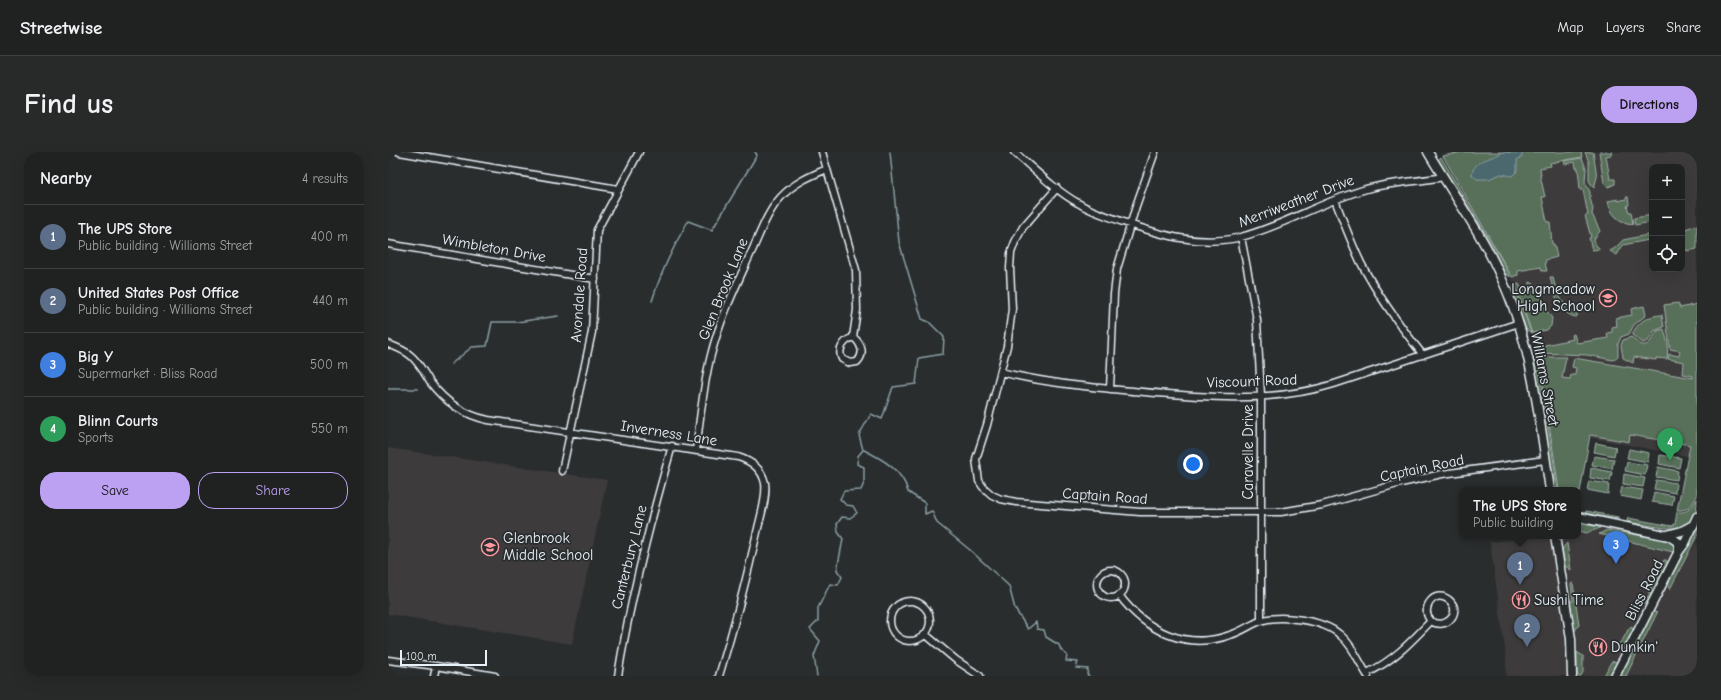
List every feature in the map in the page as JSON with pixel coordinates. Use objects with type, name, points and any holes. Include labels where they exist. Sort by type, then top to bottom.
[{"type":"main road","name":"Williams Street","points":[[1428,152],[1492,259],[1519,323],[1531,369],[1550,487]]},
{"type":"main road","points":[[1581,518],[1666,535],[1677,540],[1679,551]]},
{"type":"main road","points":[[1666,535],[1682,531],[1695,521]]},
{"type":"main road","name":"Bliss Road","points":[[1615,676],[1679,551],[1685,543],[1695,521]]},
{"type":"main road","points":[[1555,539],[1571,639],[1572,676]]},
{"type":"street","points":[[399,152],[618,189]]},
{"type":"street","name":"Avondale Road","points":[[562,471],[592,332],[597,230],[639,152]]},
{"type":"street","points":[[822,152],[856,270],[857,310],[853,337]]},
{"type":"street","name":"Merriweather Drive","points":[[1014,152],[1057,188],[1082,206],[1165,236],[1190,240],[1222,240],[1241,237],[1269,228],[1353,193],[1376,187],[1443,177]]},
{"type":"street","points":[[1110,389],[1115,278],[1120,255],[1155,152]]},
{"type":"street","name":"Glen Brook Lane","points":[[696,450],[704,393],[714,345],[731,296],[766,220],[777,201],[789,189],[798,182],[827,169]]},
{"type":"street","name":"Captain Road","points":[[1057,188],[1023,227],[1015,242],[1012,253],[1010,268],[1012,309],[1009,333],[1001,372],[976,459],[979,481],[982,487],[992,495],[1001,499],[1016,502],[1132,512],[1261,513],[1291,511],[1317,506],[1442,474],[1545,460]]},
{"type":"street","points":[[1335,200],[1350,239],[1369,277],[1391,313],[1423,355]]},
{"type":"street","name":"Caravelle Drive","points":[[1241,237],[1256,320],[1261,396],[1260,621]]},
{"type":"street","name":"Wimbleton Drive","points":[[388,244],[595,279]]},
{"type":"street","name":"Viscount Road","points":[[1001,372],[1049,382],[1172,394],[1261,396],[1293,394],[1314,390],[1519,323]]},
{"type":"street","name":"Inverness Lane","points":[[388,344],[414,358],[442,395],[462,411],[488,420],[672,446],[738,457],[751,462],[761,473],[765,483],[764,501],[749,571],[719,676]]},
{"type":"street","name":"Canterbury Lane","points":[[618,676],[623,640],[641,557],[672,446]]},
{"type":"street","points":[[1114,570],[1123,576],[1124,587],[1119,595],[1108,598],[1098,592],[1097,580],[1104,571],[1114,570]]},
{"type":"street","points":[[1119,595],[1128,607],[1142,621],[1160,632],[1180,638],[1202,640],[1217,639],[1231,635],[1260,621],[1274,619],[1294,619],[1330,628],[1340,635],[1349,645],[1367,675],[1394,657],[1431,622]]},
{"type":"street","points":[[1436,597],[1448,599],[1454,607],[1452,618],[1442,625],[1431,622],[1426,613],[1428,604],[1436,597]]},
{"type":"street","points":[[909,601],[923,606],[929,615],[930,620],[928,630],[925,634],[921,638],[911,641],[901,639],[896,636],[891,627],[890,617],[896,607],[909,601]]},
{"type":"street","points":[[925,634],[956,660],[980,676]]},
{"type":"street","points":[[388,660],[436,666],[494,676]]},
{"type":"street","points":[[434,676],[436,666]]},
{"type":"shaded area","name":"Longmeadow High School","points":[[1458,152],[1697,152],[1697,449],[1688,448],[1687,456],[1591,438],[1592,431],[1540,357],[1538,347],[1536,346],[1524,310],[1509,273],[1442,155]]},
{"type":"shaded area","name":"Glenbrook Middle School","points":[[388,448],[607,480],[572,644],[388,614]]},
{"type":"shaded area","points":[[1581,524],[1667,540],[1691,551],[1697,540],[1697,676],[1506,676],[1506,656],[1490,542],[1517,539],[1581,539]]},
{"type":"green space","points":[[1462,152],[1581,152],[1582,157],[1550,163],[1551,166],[1540,168],[1545,197],[1542,197],[1547,222],[1550,222],[1552,244],[1554,244],[1557,257],[1546,260],[1545,263],[1547,271],[1542,271],[1541,267],[1518,271],[1518,275],[1512,277],[1443,156]]},
{"type":"green space","points":[[1585,152],[1593,152],[1597,177],[1594,188],[1589,181],[1589,162]]},
{"type":"green space","points":[[1599,152],[1612,152],[1611,155],[1606,156],[1610,179],[1615,179],[1615,184],[1608,187],[1604,183]]},
{"type":"green space","points":[[1441,157],[1510,277],[1505,273],[1491,246],[1438,160]]},
{"type":"green space","points":[[1582,158],[1586,168],[1585,182],[1590,192],[1593,209],[1592,214],[1600,231],[1594,239],[1596,245],[1600,249],[1592,250],[1589,238],[1591,237],[1585,216],[1588,215],[1583,190],[1580,190],[1578,168],[1576,168],[1575,162],[1565,164],[1564,161]]},
{"type":"green space","points":[[1626,197],[1628,197],[1629,205],[1627,206],[1629,212],[1631,212],[1633,224],[1619,220],[1613,214],[1609,206],[1608,201],[1618,199],[1618,201],[1626,199]]},
{"type":"green space","points":[[1649,216],[1649,223],[1635,225],[1634,218]]},
{"type":"green space","points":[[1697,225],[1697,249],[1687,251],[1685,249],[1685,229]]},
{"type":"green space","points":[[1649,235],[1649,240],[1623,245],[1617,255],[1610,251],[1623,240]]},
{"type":"green space","points":[[1550,277],[1553,277],[1558,294],[1564,304],[1578,315],[1576,317],[1566,312],[1558,302]]},
{"type":"green space","points":[[1530,282],[1536,285],[1544,307],[1552,318],[1551,326],[1547,330],[1532,333],[1515,285],[1519,284],[1521,288],[1530,287]]},
{"type":"green space","points":[[1514,285],[1531,333],[1526,329],[1512,292]]},
{"type":"green space","points":[[1678,303],[1680,308],[1697,304],[1697,496],[1690,507],[1684,510],[1677,510],[1690,445],[1630,435],[1629,442],[1590,435],[1581,487],[1559,487],[1539,357],[1566,357],[1562,378],[1570,379],[1571,375],[1575,375],[1576,368],[1572,367],[1574,358],[1693,378],[1693,376],[1683,374],[1684,362],[1668,359],[1669,354],[1679,356],[1680,351],[1670,349],[1664,305]]},
{"type":"green space","points":[[1644,306],[1646,315],[1634,325],[1629,334],[1621,337],[1618,344],[1618,356],[1613,360],[1587,355],[1538,353],[1536,347],[1573,339],[1572,335],[1574,334],[1577,343],[1608,338],[1607,333],[1612,332],[1612,327],[1617,326],[1616,318],[1632,315],[1631,309]]},
{"type":"green space","points":[[1662,315],[1664,327],[1654,331],[1648,341],[1643,343],[1632,335],[1637,326],[1644,320],[1653,316]]},
{"type":"green space","points":[[1664,329],[1668,345],[1667,359],[1656,358],[1656,360],[1634,357],[1633,363],[1623,358],[1621,345],[1623,340],[1631,337],[1640,344],[1646,345],[1657,331]]},
{"type":"green space","points":[[1537,356],[1558,487],[1554,487],[1534,358]]},
{"type":"green space","points":[[1596,443],[1616,447],[1614,456],[1594,452]]},
{"type":"green space","points":[[1629,449],[1649,453],[1648,462],[1627,458]]},
{"type":"green space","points":[[1660,455],[1681,458],[1679,468],[1659,464]]},
{"type":"green space","points":[[1594,456],[1614,459],[1612,469],[1592,465]]},
{"type":"green space","points":[[1627,462],[1647,465],[1645,475],[1625,471]]},
{"type":"green space","points":[[1658,467],[1678,471],[1677,480],[1656,477]]},
{"type":"green space","points":[[1591,468],[1612,472],[1610,481],[1590,478]]},
{"type":"green space","points":[[1624,474],[1645,478],[1643,487],[1623,484]]},
{"type":"green space","points":[[1656,480],[1676,483],[1675,493],[1654,489]]},
{"type":"green space","points":[[1589,481],[1609,484],[1608,494],[1587,490]]},
{"type":"green space","points":[[1622,487],[1643,490],[1641,500],[1620,496]]},
{"type":"green space","points":[[1654,492],[1674,496],[1672,505],[1652,502]]},
{"type":"green space","points":[[1697,499],[1696,510],[1693,518],[1684,526],[1670,528],[1627,521],[1628,518],[1672,526],[1675,524],[1677,512],[1687,511]]},
{"type":"green space","points":[[1586,511],[1618,517],[1619,519],[1585,514]]},
{"type":"green space","points":[[1581,524],[1600,527],[1600,528],[1587,533],[1581,532]]},
{"type":"green space","points":[[1697,525],[1697,536],[1670,589],[1668,581]]},
{"type":"green space","points":[[1607,530],[1667,540],[1672,542],[1675,549],[1673,552],[1599,534]]},
{"type":"green space","points":[[1567,543],[1571,570],[1565,566],[1562,549]]},
{"type":"green space","points":[[1664,560],[1666,560],[1668,565],[1647,606],[1644,604],[1650,593],[1648,592]]},
{"type":"green space","points":[[1573,583],[1579,625],[1574,632],[1570,601],[1573,601],[1571,584]]},
{"type":"green space","points":[[1653,611],[1657,613],[1626,676],[1620,676]]},
{"type":"green space","points":[[1632,627],[1633,633],[1625,651],[1618,651],[1617,646],[1622,641],[1629,628]]},
{"type":"green space","points":[[1577,652],[1583,656],[1583,672],[1581,676],[1577,676]]},
{"type":"green space","points":[[1618,661],[1612,676],[1604,676],[1611,662]]},
{"type":"water","points":[[1503,152],[1522,153],[1522,157],[1517,160],[1517,171],[1512,176],[1501,174],[1489,179],[1477,179],[1472,175],[1476,166],[1484,160]]},
{"type":"waterway","points":[[652,301],[659,280],[677,240],[688,221],[712,230],[757,155],[755,152]]},
{"type":"waterway","points":[[817,676],[814,656],[820,641],[810,629],[818,621],[818,608],[830,584],[838,585],[842,577],[837,570],[843,539],[838,532],[837,524],[842,517],[850,518],[857,513],[853,506],[846,505],[840,499],[844,491],[861,490],[864,483],[864,467],[857,464],[858,456],[863,450],[859,435],[871,414],[882,419],[893,387],[916,384],[919,358],[943,354],[944,337],[929,322],[922,319],[899,242],[890,152]]},
{"type":"waterway","points":[[451,364],[472,347],[487,346],[492,322],[517,322],[558,316]]},
{"type":"waterway","points":[[388,389],[418,389]]},
{"type":"waterway","points":[[864,450],[885,461],[897,471],[902,477],[908,492],[925,503],[925,514],[932,511],[937,523],[970,550],[1009,586],[1015,609],[1028,629],[1036,622],[1037,629],[1044,630],[1046,637],[1059,645],[1061,650],[1067,655],[1066,661],[1078,662],[1076,668],[1088,669],[1087,674],[1089,676]]},
{"type":"place","name":"Longmeadow High School","points":[[1608,298]]},
{"type":"place","name":"Blinn Courts","points":[[1670,461]]},
{"type":"place","name":"Glenbrook Middle School","points":[[490,547]]},
{"type":"place","name":"Big Y","points":[[1616,564]]},
{"type":"place","name":"The UPS Store","points":[[1520,585]]},
{"type":"place","name":"Sushi Time","points":[[1521,600]]},
{"type":"place","name":"United States Post Office","points":[[1527,647]]},
{"type":"place","name":"Dunkin'","points":[[1598,647]]}]
